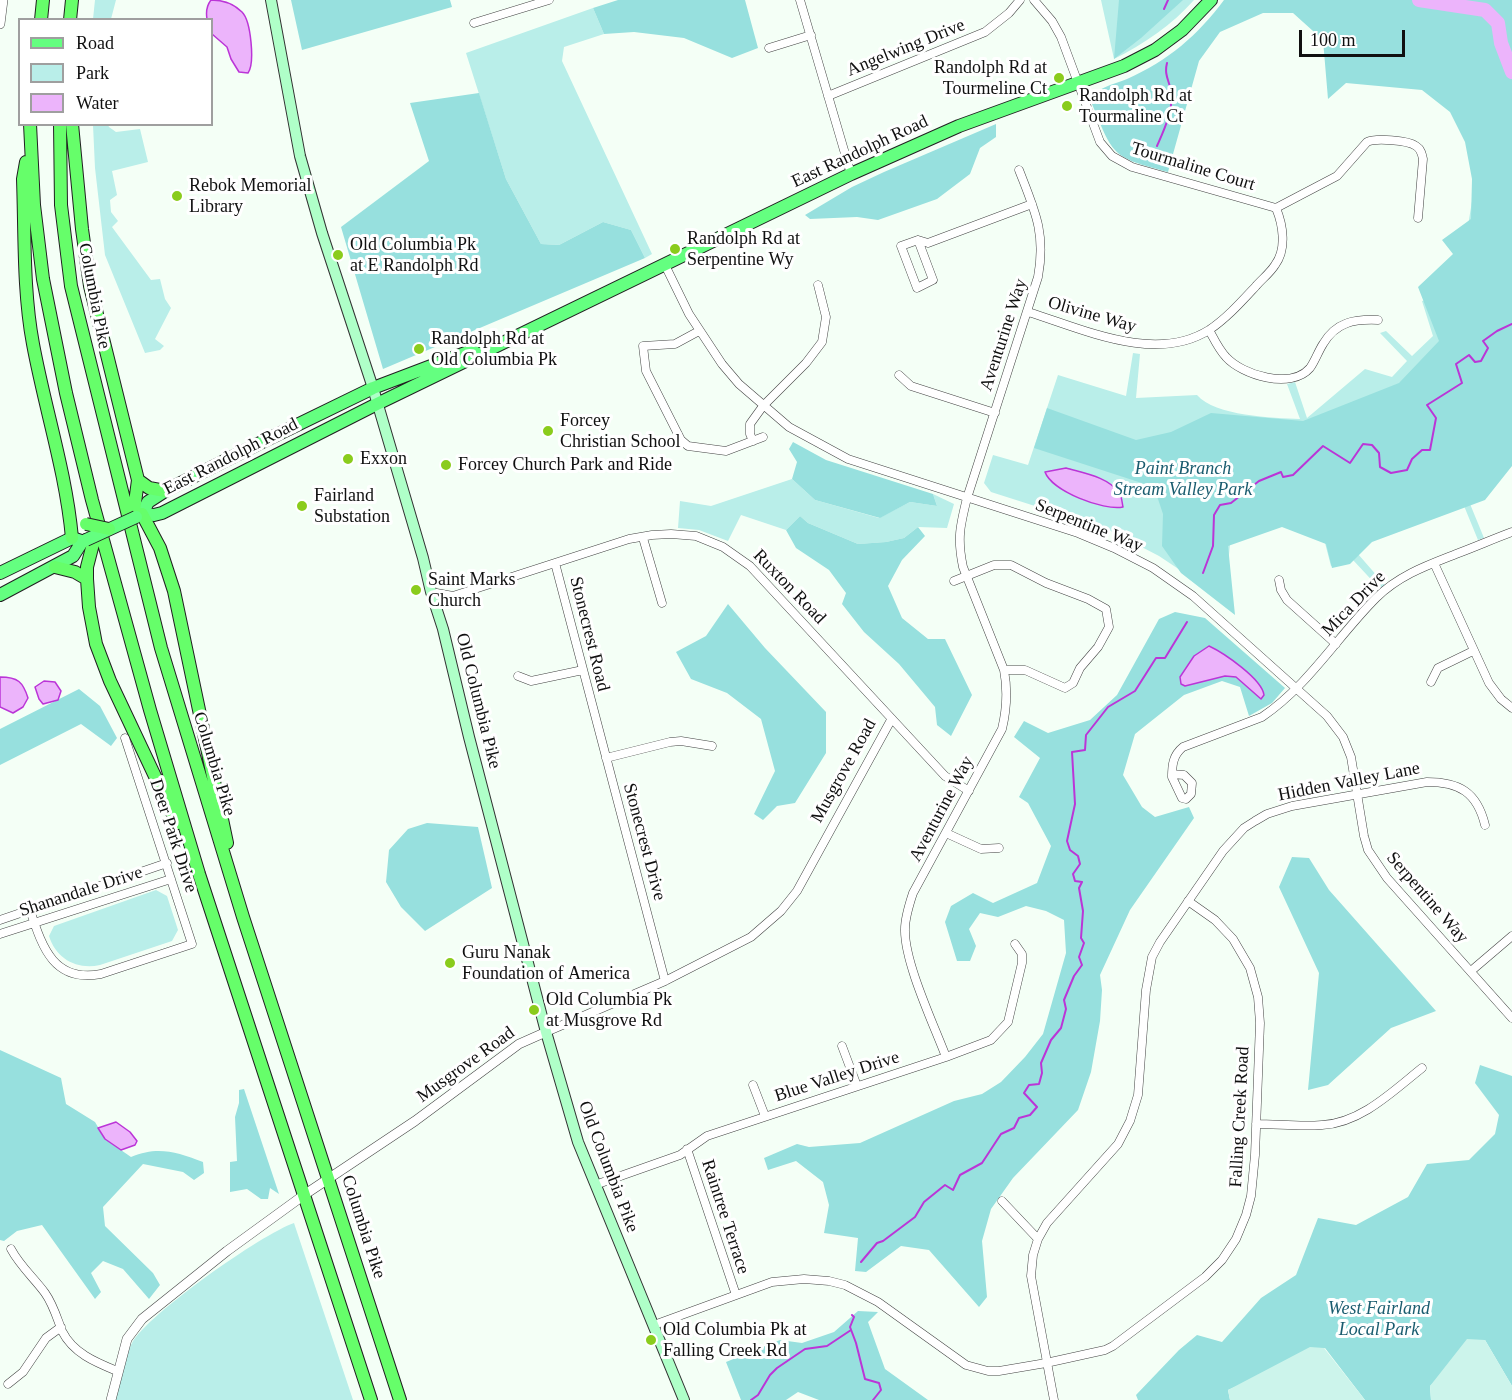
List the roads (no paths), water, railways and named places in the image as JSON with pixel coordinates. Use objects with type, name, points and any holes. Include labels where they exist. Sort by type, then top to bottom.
[{"type":"highway","points":[[41,18],[43,0]]},
{"type":"highway","points":[[70,18],[72,0]]},
{"type":"highway","name":"Columbia Pike","points":[[60,126],[63,224],[78,318],[161,648],[243,917],[400,1400]]},
{"type":"highway","points":[[72,126],[90,286],[138,480],[136,515],[160,548],[174,591],[243,917]]},
{"type":"highway","points":[[30,129],[23,179],[28,311],[69,506],[90,554],[87,579],[92,625],[103,663],[199,874]]},
{"type":"highway","points":[[30,129],[34,205],[43,279],[66,393],[124,617],[199,874],[371,1400]]},
{"type":"highway","points":[[138,480],[149,488],[165,491]]},
{"type":"highway","points":[[69,506],[77,519],[86,524],[110,529]]},
{"type":"highway","points":[[55,567],[75,572],[87,579]]},
{"type":"main road","name":"Old Columbia Pike","points":[[272,0],[300,156],[322,233],[373,388],[423,558],[546,1032],[578,1142],[684,1400]]},
{"type":"main road","name":"East Randolph Road","points":[[136,515],[162,513],[377,404],[851,174],[959,126],[1124,66],[1155,50],[1182,30],[1211,0]]},
{"type":"main road","name":"East Randolph Road","points":[[136,515],[148,502],[165,491],[373,388],[454,356],[520,335]]},
{"type":"main road","points":[[0,573],[110,529],[136,515]]},
{"type":"main road","points":[[0,596],[73,556],[84,539]]},
{"type":"street","points":[[0,24],[3,0]]},
{"type":"street","points":[[474,23],[549,0]]},
{"type":"street","points":[[800,0],[851,174]]},
{"type":"street","name":"Angelwing Drive","points":[[828,96],[985,32],[1009,13],[1020,0]]},
{"type":"street","name":"Tourmaline Court","points":[[1034,0],[1052,21],[1061,37],[1100,142],[1112,156],[1132,166],[1276,208]]},
{"type":"street","points":[[770,48],[810,36]]},
{"type":"street","points":[[1276,208],[1337,176],[1367,142],[1373,139],[1407,142],[1421,151],[1423,159],[1418,218]]},
{"type":"street","name":"Aventurine Way","points":[[946,1057],[909,958],[904,931],[907,910],[913,893],[1002,729],[1007,708],[1004,670],[967,577],[959,550],[959,531],[1028,312],[1042,255],[1041,237],[1019,170]]},
{"type":"street","points":[[918,240],[933,280],[917,288],[900,246],[918,240],[928,243],[1032,204]]},
{"type":"street","name":"Olivine Way","points":[[1028,312],[1115,339],[1146,345],[1175,343],[1191,339],[1209,330],[1243,300],[1276,264],[1283,243],[1281,219],[1276,208]]},
{"type":"street","name":"Serpentine Way","points":[[664,265],[688,314],[727,370],[763,406],[789,427],[848,459],[1077,533],[1114,548],[1153,568],[1193,596],[1297,687],[1327,716],[1343,737],[1351,757],[1364,836],[1374,862],[1512,1018]]},
{"type":"street","points":[[753,441],[750,424],[763,406],[806,363],[822,342],[826,317],[819,285]]},
{"type":"street","points":[[1209,330],[1226,357],[1241,369],[1269,378],[1292,379],[1310,368],[1324,342],[1338,328],[1357,319],[1378,320]]},
{"type":"street","points":[[699,331],[675,344],[643,346],[646,371],[676,433],[688,446],[726,451],[763,437]]},
{"type":"street","points":[[899,375],[911,386],[995,413]]},
{"type":"street","name":"Mica Drive","points":[[1172,774],[1172,765],[1177,752],[1183,747],[1262,717],[1274,709],[1297,687],[1377,597],[1394,583],[1410,573],[1512,532]]},
{"type":"street","name":"Ruxton Road","points":[[431,592],[453,596],[629,539],[671,534],[696,536],[735,553],[750,566],[945,776],[969,791]]},
{"type":"street","points":[[643,538],[662,603]]},
{"type":"street","name":"Stonecrest Road","points":[[555,563],[593,712]]},
{"type":"street","points":[[1434,563],[1489,683],[1501,699],[1512,708]]},
{"type":"street","points":[[954,581],[994,565],[1011,565],[1106,609],[1109,627],[1098,647],[1080,668],[1073,683],[1065,688],[1025,670],[1004,670]]},
{"type":"street","points":[[1279,580],[1281,590],[1287,600],[1336,644]]},
{"type":"street","points":[[1431,682],[1438,668],[1473,651]]},
{"type":"street","points":[[518,676],[531,681],[583,670]]},
{"type":"street","name":"Stonecrest Drive","points":[[593,712],[665,981]]},
{"type":"street","name":"Musgrove Road","points":[[111,1400],[127,1339],[142,1319],[227,1251],[304,1195],[415,1121],[519,1044],[665,981],[751,937],[781,911],[796,891],[891,720]]},
{"type":"street","name":"Deer Park Drive","points":[[34,923],[49,957],[67,970],[92,976],[192,944],[125,738]]},
{"type":"street","points":[[606,758],[670,742],[681,741],[712,746]]},
{"type":"street","name":"Hidden Valley Lane","points":[[1054,1400],[1031,1276],[1033,1255],[1038,1239],[1047,1223],[1118,1144],[1130,1122],[1138,1095],[1146,990],[1152,957],[1223,850],[1244,828],[1267,814],[1292,806],[1426,782],[1445,782],[1459,787],[1470,795],[1481,809],[1485,825]]},
{"type":"street","points":[[946,833],[981,849],[999,848]]},
{"type":"street","name":"Shanandale Drive","points":[[0,920],[167,863]]},
{"type":"street","name":"Shanandale Drive","points":[[0,934],[171,879]]},
{"type":"street","name":"Falling Creek Road","points":[[654,1325],[772,1282],[804,1279],[830,1281],[845,1285],[878,1302],[966,1365],[988,1371],[1046,1363],[1105,1350],[1205,1277],[1222,1260],[1236,1239],[1251,1196],[1260,1023],[1258,997],[1250,968],[1233,939],[1215,920],[1188,901]]},
{"type":"street","points":[[30,910],[34,923]]},
{"type":"street","points":[[1471,971],[1512,936]]},
{"type":"street","name":"Blue Valley Drive","points":[[595,1185],[680,1155],[707,1136],[991,1040],[1008,1022],[1022,963],[1022,954],[1015,944]]},
{"type":"street","points":[[842,1046],[857,1086]]},
{"type":"street","points":[[1256,1124],[1323,1125],[1347,1120],[1372,1107],[1422,1068]]},
{"type":"street","points":[[753,1085],[765,1116]]},
{"type":"street","name":"Raintree Terrace","points":[[687,1149],[736,1295]]},
{"type":"street","points":[[1002,1201],[1038,1239]]},
{"type":"street","points":[[11,1249],[19,1263],[46,1294],[61,1327],[74,1347],[86,1357],[117,1371]]},
{"type":"street","points":[[8,1384],[23,1372],[46,1338],[61,1327]]},
{"type":"water","points":[[211,0],[224,1],[242,12],[248,24],[252,52],[248,73],[239,72],[227,47],[213,35],[213,18],[207,18]]},
{"type":"water","points":[[1066,468],[1095,476],[1109,483],[1120,494],[1123,507],[1103,506],[1079,498],[1057,486],[1045,472]]},
{"type":"water","points":[[1209,646],[1224,654],[1250,674],[1262,689],[1264,695],[1261,699],[1236,677],[1225,676],[1185,686],[1181,684],[1180,677],[1194,656]]},
{"type":"water","points":[[0,677],[15,679],[22,684],[28,698],[23,707],[13,713],[0,707]]},
{"type":"water","points":[[44,681],[55,682],[61,691],[58,700],[43,704],[39,699],[35,687]]},
{"type":"water","points":[[116,1122],[130,1132],[137,1141],[135,1145],[121,1150],[105,1139],[98,1128]]},
{"type":"waterway","points":[[1164,9],[1168,0]]},
{"type":"waterway","points":[[1419,0],[1485,10],[1498,23],[1501,43],[1512,72]]},
{"type":"waterway","points":[[1157,146],[1168,119],[1172,98],[1166,71],[1167,63]]},
{"type":"waterway","points":[[1203,573],[1213,546],[1214,515],[1220,505],[1231,503],[1259,481],[1281,472],[1283,477],[1293,475],[1323,446],[1350,463],[1363,444],[1372,445],[1379,453],[1380,467],[1391,473],[1407,470],[1412,459],[1422,450],[1430,450],[1436,418],[1427,405],[1462,383],[1456,364],[1469,355],[1475,362],[1481,361],[1488,348],[1483,341],[1512,324]]},
{"type":"waterway","points":[[861,1262],[877,1243],[915,1217],[924,1202],[945,1185],[953,1190],[960,1175],[982,1163],[1001,1134],[1014,1128],[1019,1118],[1030,1115],[1037,1107],[1024,1093],[1029,1085],[1039,1084],[1042,1073],[1041,1063],[1051,1040],[1061,1028],[1066,1009],[1064,1000],[1074,976],[1082,965],[1079,957],[1084,943],[1081,938],[1083,911],[1079,888],[1082,882],[1075,881],[1073,874],[1080,864],[1078,856],[1070,850],[1067,841],[1075,804],[1072,752],[1085,750],[1086,735],[1108,707],[1135,691],[1156,658],[1165,658],[1187,622]]},
{"type":"waterway","points":[[852,1315],[854,1317],[850,1327],[865,1379],[879,1383],[881,1390],[873,1400]]},
{"type":"waterway","points":[[751,1400],[758,1395],[777,1368],[805,1349],[827,1346],[851,1330]]},
{"type":"place","name":"Randolph Rd at Tourmeline Ct","points":[[1059,78]]},
{"type":"place","name":"Randolph Rd at Tourmaline Ct","points":[[1067,106]]},
{"type":"place","name":"Rebok Memorial Library","points":[[177,196]]},
{"type":"place","name":"Randolph Rd at Serpentine Wy","points":[[675,249]]},
{"type":"place","name":"Old Columbia Pk at E Randolph Rd","points":[[338,255]]},
{"type":"place","name":"Randolph Rd at Old Columbia Pk","points":[[419,349]]},
{"type":"place","name":"Forcey Christian School","points":[[548,431]]},
{"type":"place","name":"Exxon","points":[[348,459]]},
{"type":"place","name":"Forcey Church Park and Ride","points":[[446,465]]},
{"type":"place","name":"Fairland Substation","points":[[302,506]]},
{"type":"place","name":"Saint Marks Church","points":[[416,590]]},
{"type":"place","name":"Guru Nanak Foundation of America","points":[[450,963]]},
{"type":"place","name":"Old Columbia Pk at Musgrove Rd","points":[[534,1010]]},
{"type":"place","name":"Old Columbia Pk at Falling Creek Rd","points":[[651,1340]]},
{"type":"park label","name":"Paint Branch Stream Valley Park","points":[[1183,479]]},
{"type":"park label","name":"West Fairland Local Park","points":[[1379,1319]]}]
